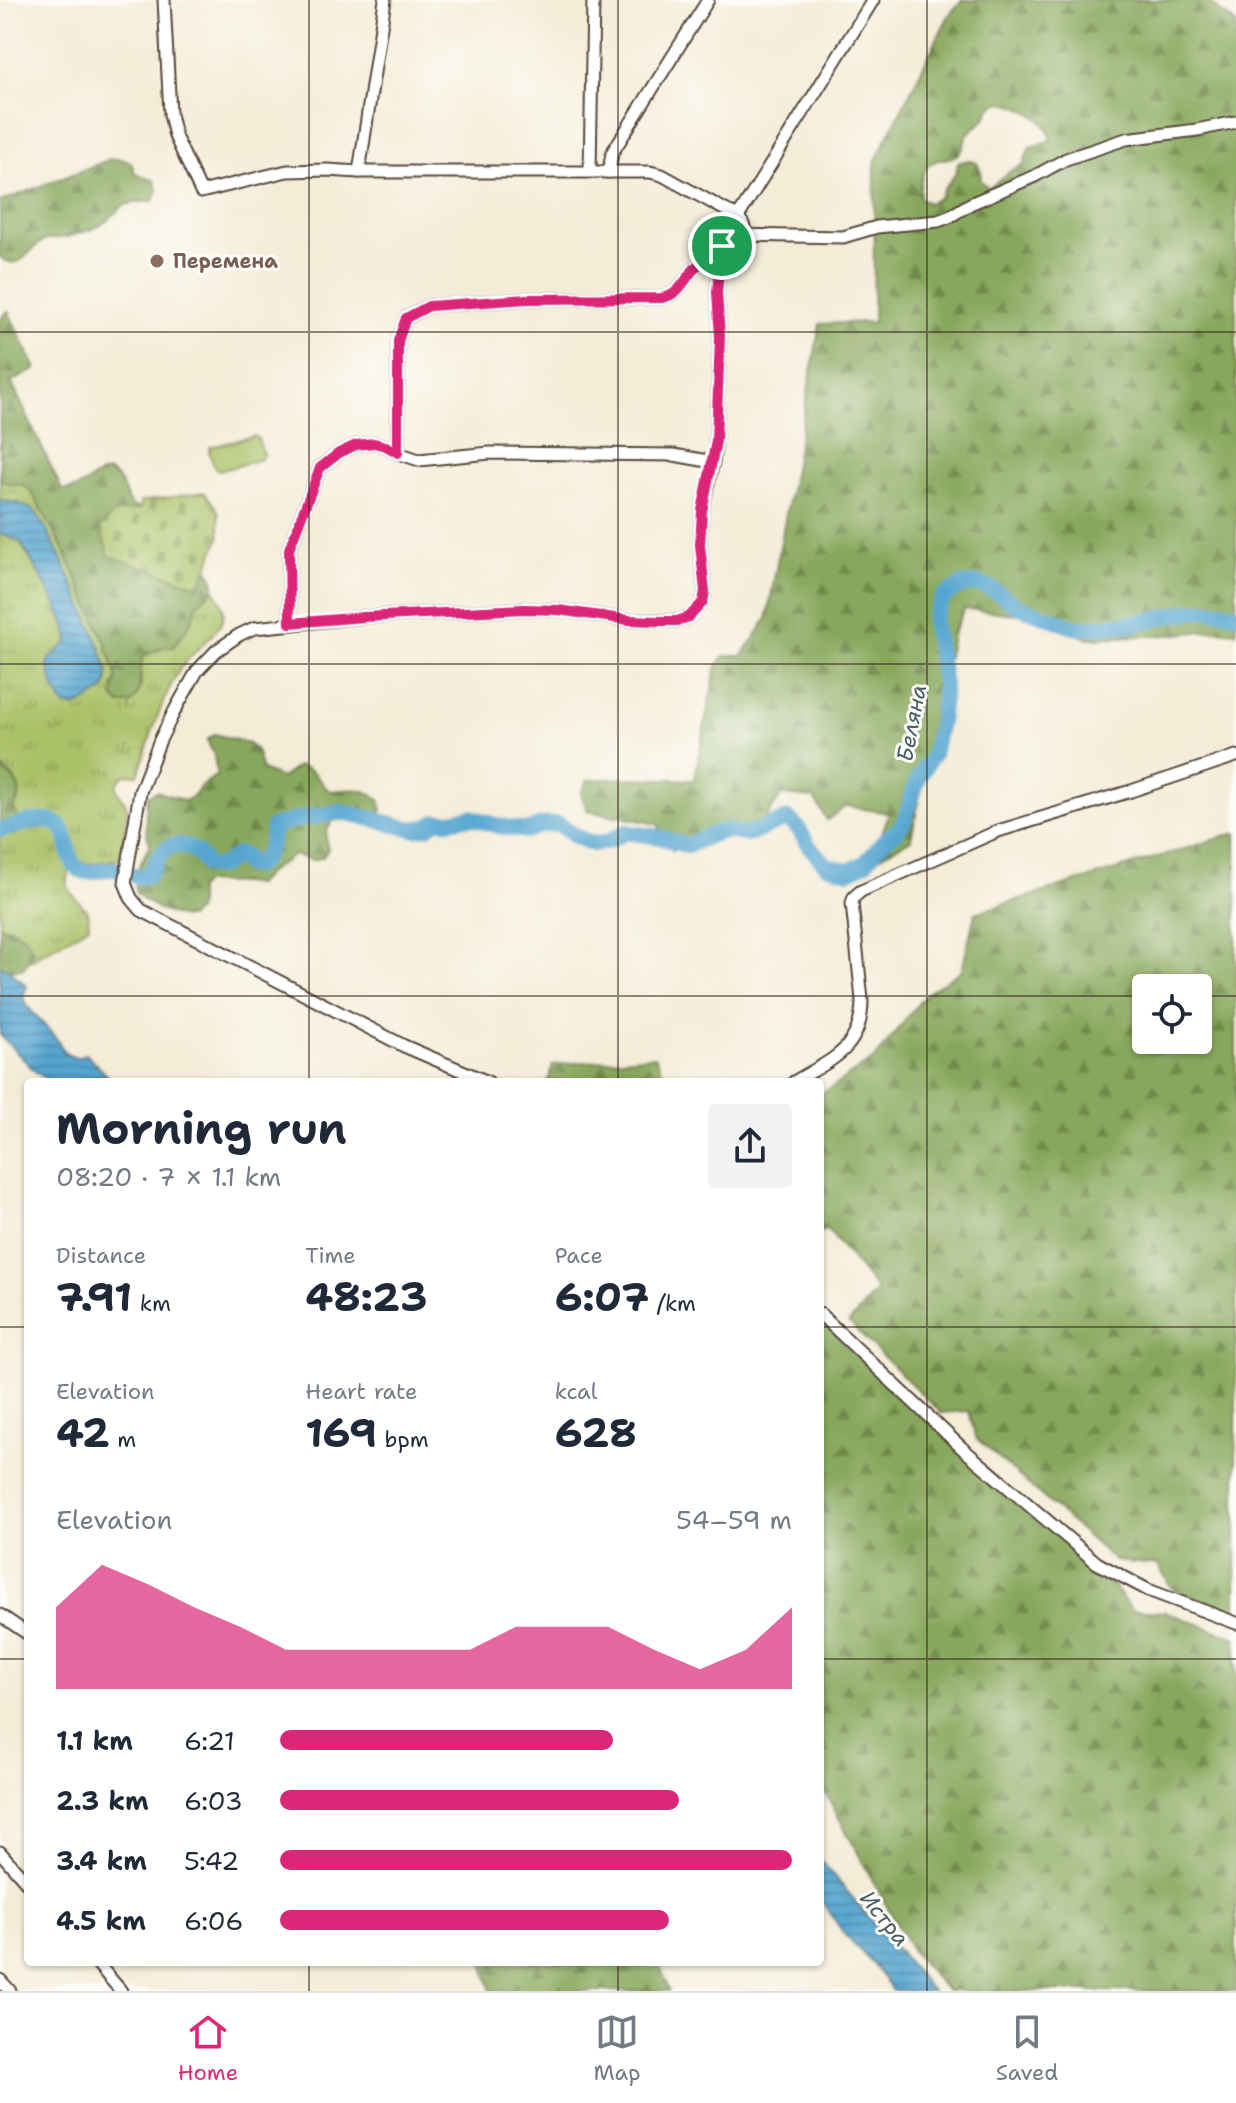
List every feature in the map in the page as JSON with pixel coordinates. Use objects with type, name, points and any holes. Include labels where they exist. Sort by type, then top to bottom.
[{"type":"street","points":[[164,0],[170,114],[175,136],[201,192],[287,171],[650,172],[662,175],[738,217],[746,234]]},
{"type":"street","points":[[359,172],[385,0]]},
{"type":"street","points":[[590,171],[593,0]]},
{"type":"street","points":[[609,172],[612,153],[708,0]]},
{"type":"street","points":[[738,217],[873,0]]},
{"type":"street","points":[[398,453],[398,341],[406,318],[429,306],[527,299],[671,296],[695,268],[736,235],[843,237],[877,227],[938,221],[1066,159],[1126,139],[1236,122]]},
{"type":"street","points":[[479,1078],[404,1046],[141,910],[131,898],[125,883],[140,792],[160,740],[197,671],[216,651],[254,628],[364,617],[524,609],[643,620],[677,621],[689,617],[703,602],[705,591],[700,545],[701,519],[716,441],[720,337],[717,292],[722,246]]},
{"type":"street","points":[[290,623],[289,549],[320,468],[339,453],[356,445],[374,443],[419,460],[505,453],[674,455],[713,462]]},
{"type":"street","points":[[800,1078],[847,1049],[860,1024],[862,1000],[852,903],[861,891],[998,831],[1236,756]]},
{"type":"street","points":[[824,1318],[963,1449],[1097,1563],[1148,1590],[1236,1623]]},
{"type":"street","points":[[0,1615],[24,1631]]},
{"type":"street","points":[[0,1852],[24,1879]]},
{"type":"street","points":[[99,1966],[121,1991]]},
{"type":"street","points":[[0,1980],[10,1991]]},
{"type":"green space","points":[[962,0],[1206,0],[1236,24],[1236,632],[1214,630],[1087,638],[1031,615],[964,609],[952,636],[911,839],[872,861],[889,813],[846,806],[827,820],[814,798],[781,795],[760,828],[672,850],[658,824],[588,811],[581,794],[588,780],[694,780],[716,668],[724,656],[742,656],[767,619],[820,324],[873,322],[875,162],[949,15]],"holes":[[[1005,102],[1040,120],[1051,140],[1030,147],[1023,165],[989,188],[981,181],[977,163],[968,160],[958,163],[955,174],[939,198],[929,203],[920,198],[922,179],[929,164],[953,157],[961,151],[968,134],[983,121],[993,106]]]},
{"type":"green space","points":[[111,159],[131,162],[135,173],[155,181],[157,192],[153,201],[129,204],[97,227],[41,242],[20,261],[8,262],[0,257],[0,202]]},
{"type":"green space","points":[[8,311],[36,369],[11,382],[62,490],[72,490],[100,474],[110,473],[120,482],[129,503],[144,510],[213,578],[214,589],[198,603],[191,622],[173,647],[163,647],[143,656],[138,694],[130,704],[120,704],[113,697],[117,678],[107,645],[66,554],[31,491],[0,479],[0,319]]},
{"type":"green space","points":[[254,436],[263,454],[261,459],[220,471],[215,469],[210,447]]},
{"type":"green space","points":[[0,479],[31,490],[66,554],[107,645],[117,678],[113,687],[141,687],[140,665],[143,656],[163,647],[173,647],[191,622],[198,603],[214,589],[224,611],[220,624],[183,665],[172,683],[138,775],[124,776],[116,787],[128,811],[120,859],[89,864],[79,862],[68,875],[68,888],[88,911],[89,926],[29,961],[31,951],[12,929],[0,926],[0,834],[14,835],[12,809],[18,801],[15,779],[0,767],[0,534],[19,541],[55,604],[69,641],[108,671],[100,646],[50,536],[18,503],[0,500]]},
{"type":"green space","points":[[204,492],[218,510],[220,536],[200,586],[109,556],[100,527],[114,513],[141,509],[140,502]]},
{"type":"green space","points":[[215,734],[247,743],[256,750],[262,770],[281,778],[298,766],[305,768],[314,773],[330,791],[356,790],[373,795],[380,800],[382,810],[376,819],[333,821],[327,831],[328,849],[323,857],[313,860],[294,855],[256,885],[205,882],[198,889],[198,910],[189,918],[175,916],[160,910],[135,892],[137,871],[150,844],[146,826],[147,796],[157,791],[185,801],[217,775],[214,755],[207,740]]},
{"type":"green space","points":[[0,767],[18,785],[19,796],[13,809],[19,825],[14,835],[0,834]]},
{"type":"green space","points":[[1236,833],[1236,1611],[1172,1589],[1158,1565],[1115,1561],[976,1438],[969,1411],[941,1413],[849,1323],[877,1290],[827,1229],[824,1230],[824,1092],[874,1059],[926,994],[962,970],[975,913]]},
{"type":"green space","points":[[0,926],[28,941],[31,953],[22,969],[9,970],[0,966]]},
{"type":"green space","points":[[655,1056],[665,1078],[549,1078],[553,1065]]},
{"type":"green space","points":[[824,1322],[1116,1589],[1132,1610],[1166,1612],[1236,1638],[1236,1991],[947,1991],[910,1949],[824,1790]]},
{"type":"green space","points":[[484,1966],[660,1966],[669,1991],[491,1991]]},
{"type":"water","points":[[0,500],[27,507],[42,522],[98,644],[108,675],[107,683],[99,694],[78,705],[64,705],[49,673],[48,661],[69,641],[67,630],[49,590],[20,541],[0,534]]},
{"type":"water","points":[[0,966],[27,986],[23,995],[27,1006],[66,1054],[76,1058],[86,1054],[110,1078],[45,1078],[0,1035]]},
{"type":"water","points":[[824,1864],[932,1991],[893,1991],[845,1935],[824,1905]]},
{"type":"waterway","name":"Беляна","points":[[0,830],[49,821],[63,831],[70,856],[79,869],[87,872],[112,869],[142,877],[148,876],[165,850],[180,845],[191,849],[208,866],[220,867],[239,854],[245,857],[246,865],[256,866],[269,848],[273,827],[343,812],[413,829],[427,827],[437,821],[471,817],[527,831],[541,825],[559,824],[593,844],[609,841],[625,832],[660,837],[687,846],[720,832],[749,833],[788,819],[826,865],[849,871],[865,863],[883,841],[897,831],[904,821],[918,779],[933,754],[944,685],[933,619],[944,596],[963,585],[978,584],[994,590],[1017,606],[1077,628],[1137,623],[1196,610],[1236,614]]},
{"type":"place","name":"Перемена","points":[[157,261]]},
{"type":"route","points":[[722,246],[717,292],[720,337],[716,441],[702,511],[700,545],[705,591],[703,602],[689,617],[677,621],[629,620],[558,610],[524,609],[290,623],[289,549],[320,468],[339,453],[356,445],[374,443],[398,453],[398,341],[406,318],[429,306],[527,299],[671,296],[695,268],[722,246]]},
{"type":"water label","name":"Истра","points":[[885,1918]]}]
